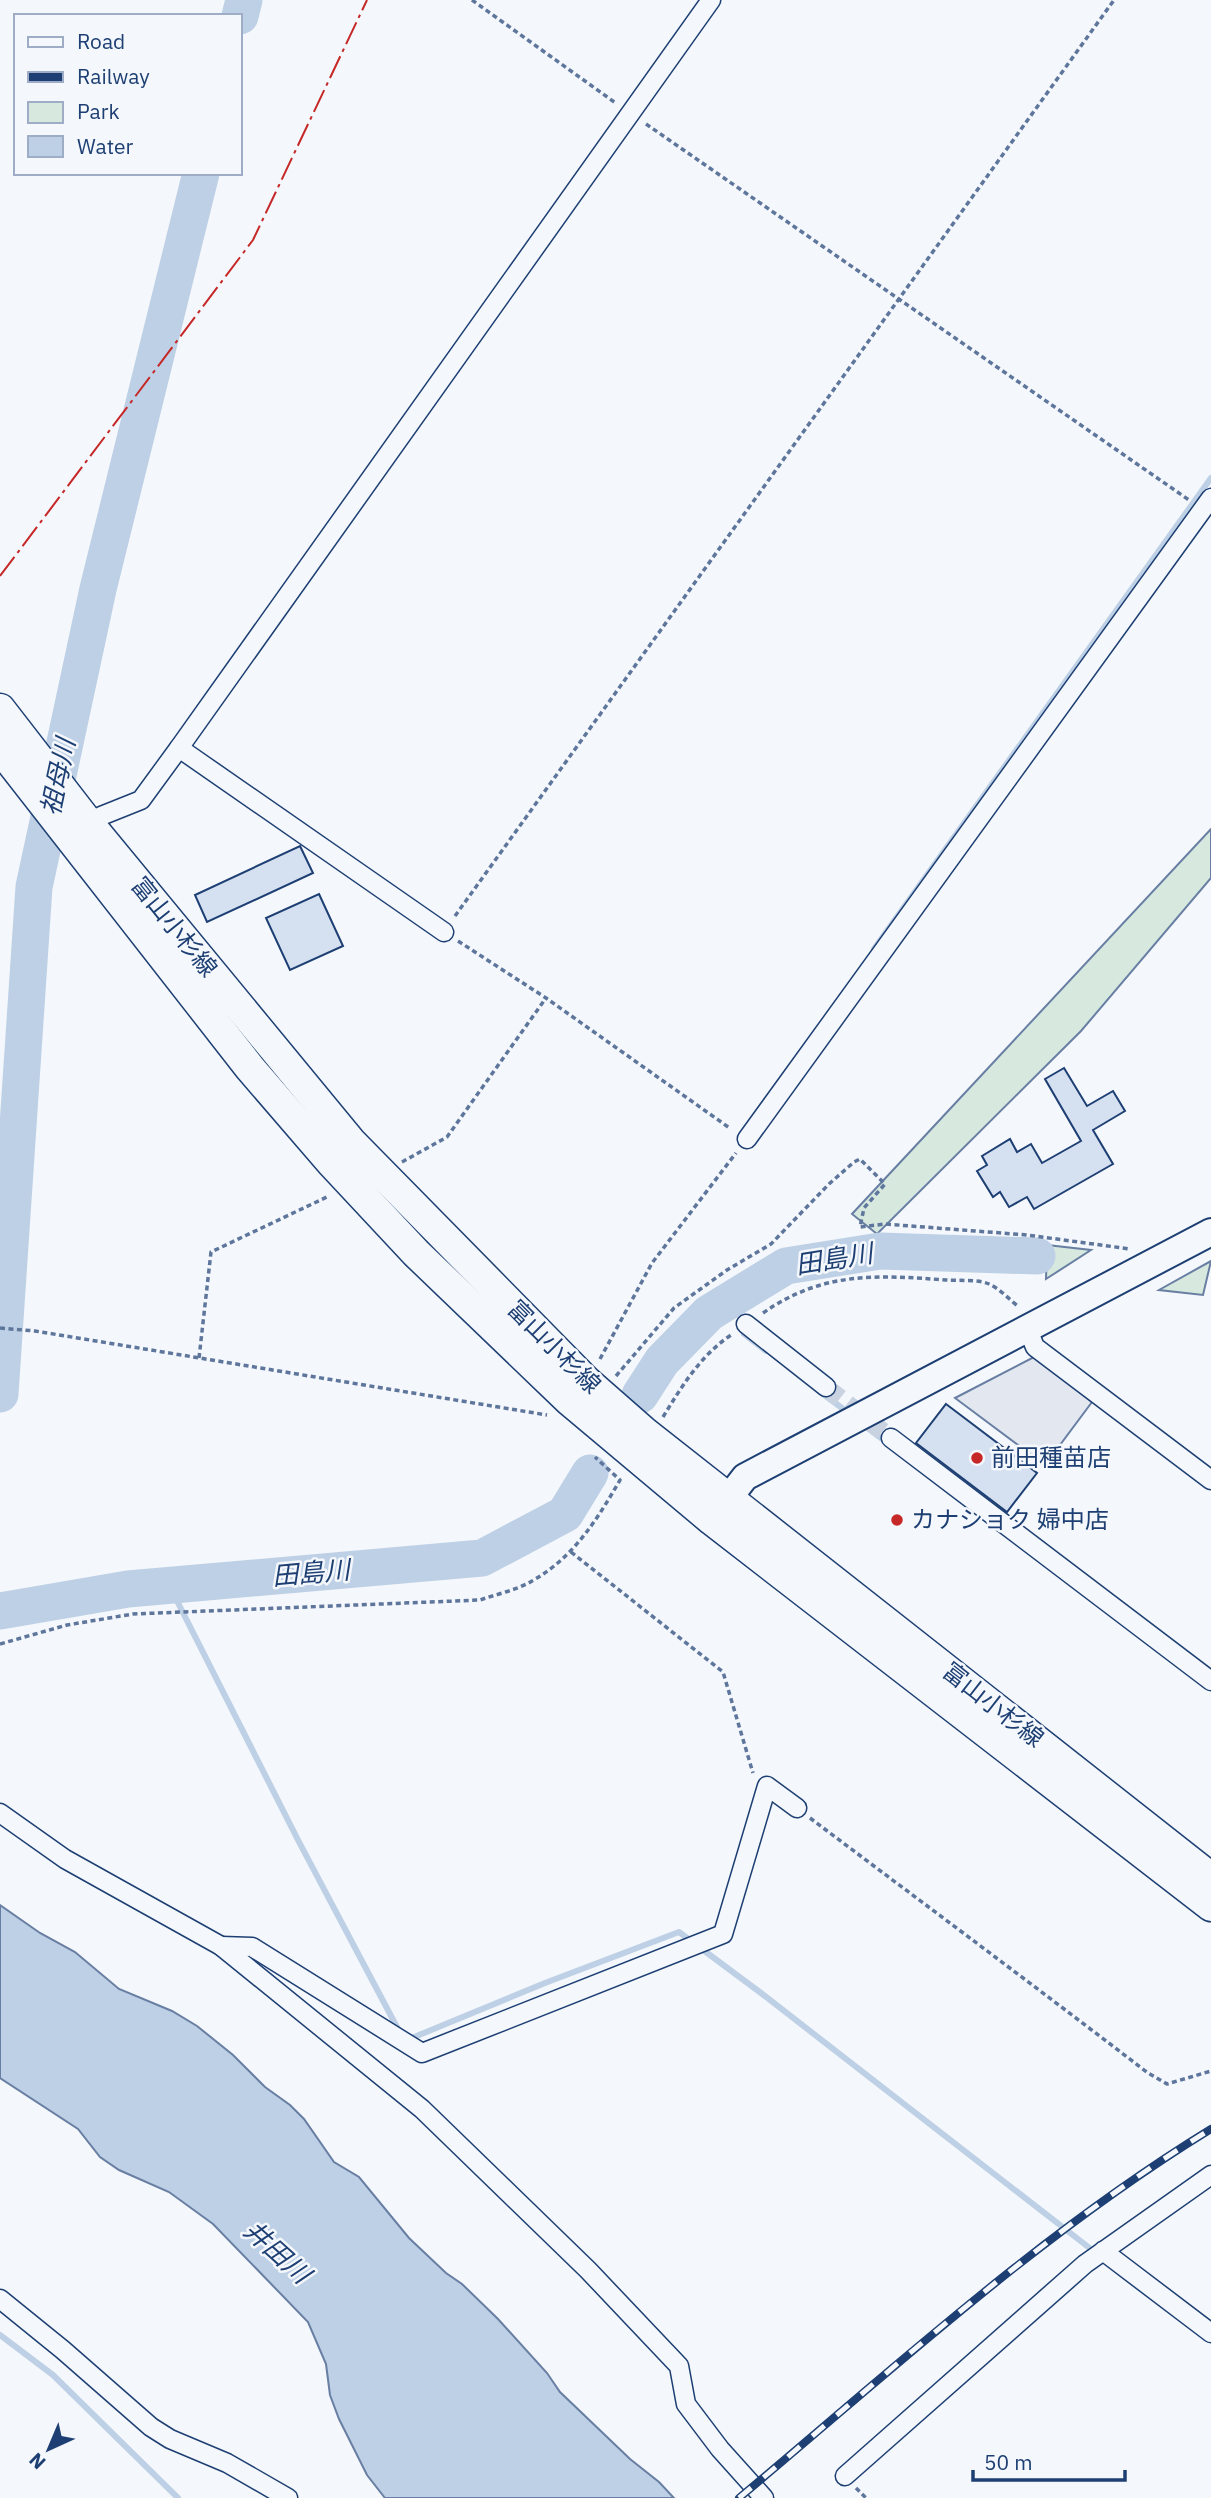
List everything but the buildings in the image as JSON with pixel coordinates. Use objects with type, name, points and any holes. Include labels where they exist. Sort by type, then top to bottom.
[{"type":"main road","name":"富山小杉線","points":[[0,709],[41,762],[79,823],[250,1068],[331,1162],[416,1253],[569,1400],[720,1508],[1211,1878]]},
{"type":"main road","name":"富山小杉線","points":[[0,748],[36,794],[79,823],[351,1142],[594,1388],[650,1437],[720,1508],[1211,1906]]},
{"type":"street","points":[[79,823],[141,800],[711,0]]},
{"type":"street","points":[[747,1139],[1207,504]]},
{"type":"street","points":[[179,748],[444,932]]},
{"type":"street","points":[[720,1508],[745,1477],[1211,1232]]},
{"type":"street","points":[[746,1324],[826,1387]]},
{"type":"street","points":[[1027,1327],[1035,1347],[1211,1480]]},
{"type":"street","points":[[891,1438],[1211,1681]]},
{"type":"street","points":[[221,1946],[252,1947],[422,2053],[723,1934],[767,1786],[797,1808]]},
{"type":"street","points":[[0,1813],[65,1859],[221,1946],[422,2109],[588,2270],[679,2367],[686,2404],[719,2449],[764,2498]]},
{"type":"street","points":[[845,2476],[1084,2264],[1211,2175]]},
{"type":"street","points":[[1103,2251],[1211,2333]]},
{"type":"street","points":[[0,2299],[151,2427],[170,2439],[228,2463],[288,2498]]},
{"type":"path","points":[[472,0],[898,299],[1207,504]]},
{"type":"path","points":[[594,1388],[652,1263],[747,1139],[546,998],[444,932],[1114,0]]},
{"type":"path","points":[[400,1163],[447,1137],[546,998]]},
{"type":"path","points":[[594,1388],[633,1354],[674,1308],[727,1270],[771,1244],[830,1184],[860,1159],[886,1184],[864,1208],[860,1227],[898,1224],[1130,1247],[1141,1268]]},
{"type":"path","points":[[199,1358],[211,1252],[338,1193]]},
{"type":"path","points":[[650,1437],[687,1377],[717,1345],[780,1301],[808,1289],[839,1280],[886,1275],[990,1284],[1020,1308],[1027,1327]]},
{"type":"path","points":[[0,1328],[35,1331],[550,1416]]},
{"type":"path","points":[[0,1644],[67,1625],[133,1614],[480,1600],[531,1582],[571,1552],[595,1522],[620,1480],[590,1452]]},
{"type":"path","points":[[571,1552],[723,1672],[754,1775],[767,1786]]},
{"type":"path","points":[[797,1808],[1148,2073],[1167,2084],[1211,2071]]},
{"type":"green space","points":[[1211,829],[1211,878],[1081,1031],[877,1234],[852,1214]]},
{"type":"green space","points":[[1047,1245],[1091,1250],[1046,1279]]},
{"type":"green space","points":[[1211,1261],[1203,1295],[1159,1290]]},
{"type":"shaded area","points":[[1036,1356],[1092,1402],[1045,1465],[955,1398]]},
{"type":"water","name":"井田川","points":[[0,1905],[40,1933],[75,1952],[119,1989],[172,2011],[197,2026],[233,2055],[265,2087],[290,2105],[304,2119],[334,2162],[359,2177],[409,2238],[498,2319],[547,2373],[560,2392],[674,2498],[385,2498],[367,2475],[339,2419],[330,2395],[326,2364],[308,2322],[213,2224],[169,2192],[119,2170],[100,2157],[78,2129],[0,2078]]},
{"type":"waterway","name":"祖母川","points":[[240,14],[244,0]]},
{"type":"waterway","name":"祖母川","points":[[0,1394],[34,887],[98,589],[201,175]]},
{"type":"waterway","points":[[874,949],[1211,478]]},
{"type":"waterway","name":"田島川","points":[[640,1395],[662,1361],[709,1313],[786,1266],[880,1251],[1037,1256]]},
{"type":"waterway","points":[[744,1334],[766,1351]]},
{"type":"waterway","points":[[819,1391],[850,1414]]},
{"type":"waterway","points":[[861,1423],[889,1444]]},
{"type":"waterway","name":"田島川","points":[[0,1611],[128,1589],[482,1558],[565,1514],[590,1473]]},
{"type":"waterway","points":[[170,1587],[298,1840],[399,2031]]},
{"type":"waterway","points":[[407,2040],[679,1932],[1096,2253]]},
{"type":"waterway","points":[[0,2335],[53,2375],[178,2498]]},
{"type":"tunnel","points":[[826,1387],[891,1438]]},
{"type":"railway","points":[[739,2498],[1027,2258],[1148,2169],[1211,2129]]},
{"type":"power","points":[[0,576],[253,240],[367,0]]},
{"type":"place","name":"前田種苗店","points":[[977,1458]]},
{"type":"place","name":"カナショク 婦中店","points":[[897,1520]]}]
